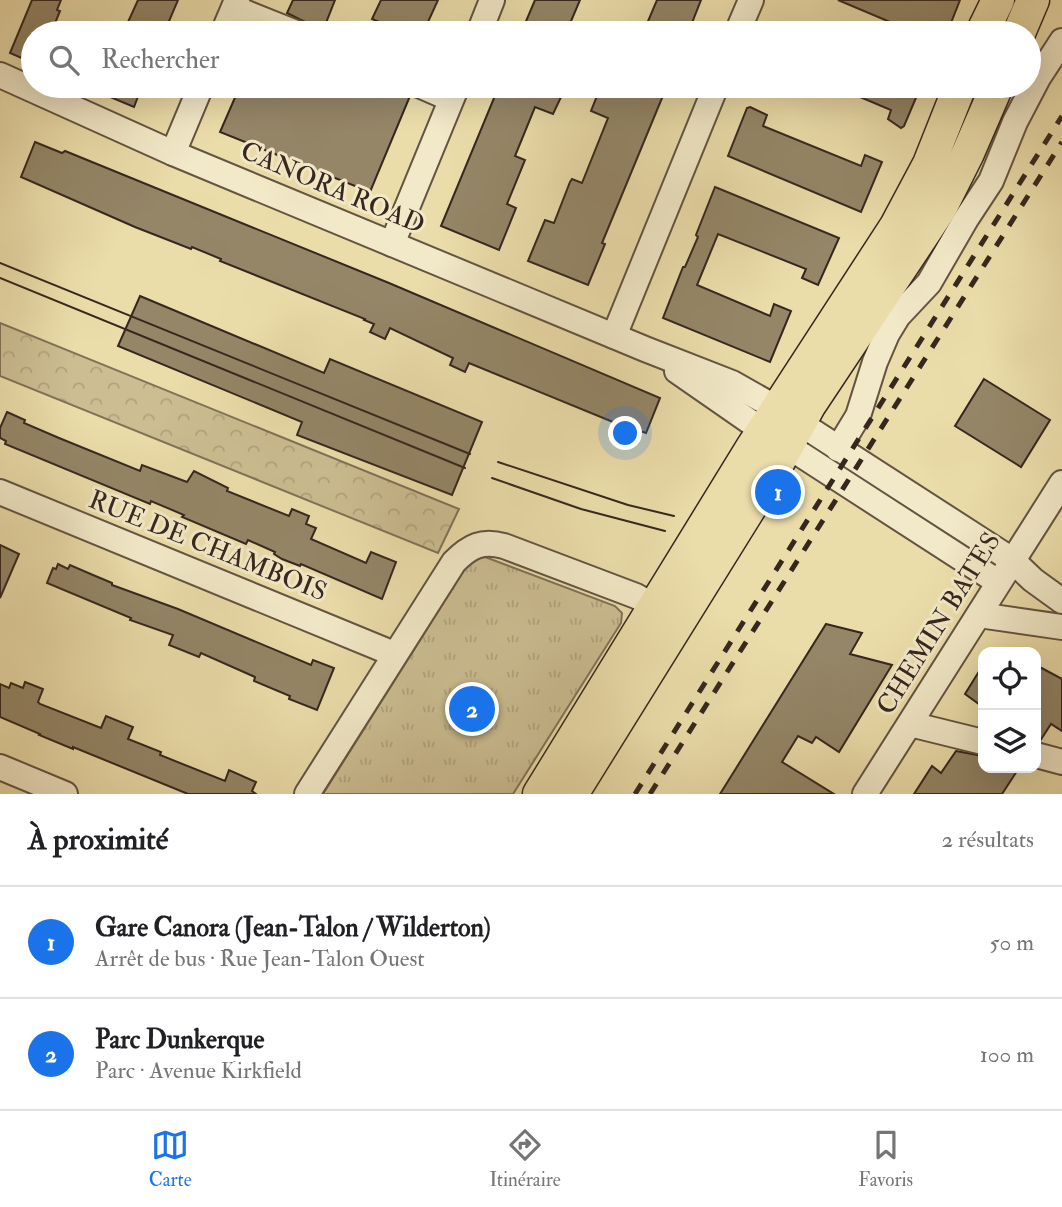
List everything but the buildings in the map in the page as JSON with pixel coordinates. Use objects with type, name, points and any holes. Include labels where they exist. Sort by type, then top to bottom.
[{"type":"main road","points":[[988,21],[998,0]]},
{"type":"main road","points":[[1024,21],[1033,0]]},
{"type":"main road","points":[[539,794],[668,612],[782,427],[909,202],[929,164],[955,98]]},
{"type":"main road","points":[[782,427],[809,406],[936,217],[993,98]]},
{"type":"main road","points":[[572,794],[668,612]]},
{"type":"street","points":[[484,21],[492,0]]},
{"type":"street","points":[[742,21],[751,0]]},
{"type":"street","points":[[228,21],[236,4],[271,21]]},
{"type":"street","points":[[1041,73],[1062,41]]},
{"type":"street","name":"CANORA ROAD","points":[[0,75],[21,84]]},
{"type":"street","name":"CANORA ROAD","points":[[51,98],[173,153],[645,349],[782,427]]},
{"type":"street","points":[[173,153],[196,98]]},
{"type":"street","points":[[392,244],[452,98]]},
{"type":"street","points":[[614,336],[711,98]]},
{"type":"street","points":[[838,449],[859,416],[875,362],[887,334],[898,316],[929,284],[991,181],[1028,98]]},
{"type":"street","points":[[782,427],[838,449],[1012,560],[1062,601]]},
{"type":"street","points":[[782,427],[998,582]]},
{"type":"street","name":"CHEMIN BATES","points":[[865,794],[1062,482]]},
{"type":"street","name":"RUE DE CHAMBOIS","points":[[0,492],[394,654]]},
{"type":"street","points":[[307,794],[454,562],[474,545],[492,542],[504,546],[668,612]]},
{"type":"street","points":[[979,615],[1062,627]]},
{"type":"street","points":[[911,723],[978,741]]},
{"type":"street","points":[[1041,756],[1062,762]]},
{"type":"street","points":[[0,767],[65,794]]},
{"type":"green space","points":[[0,323],[459,509],[438,553],[0,376]]},
{"type":"green space","points":[[485,557],[615,606],[622,613],[621,623],[513,794],[323,794],[465,569],[474,559]]},
{"type":"tram line","points":[[0,263],[470,454]]},
{"type":"tram line","points":[[0,278],[465,468]]},
{"type":"tram line","points":[[498,462],[628,505],[674,516]]},
{"type":"tram line","points":[[492,478],[581,509],[665,531]]},
{"type":"railway","points":[[635,794],[1062,116]]},
{"type":"railway","points":[[650,794],[1062,142]]},
{"type":"place","name":"Gare Canora (Jean-Talon / Wilderton)","points":[[778,492]]},
{"type":"place","name":"Parc Dunkerque","points":[[472,709]]}]
